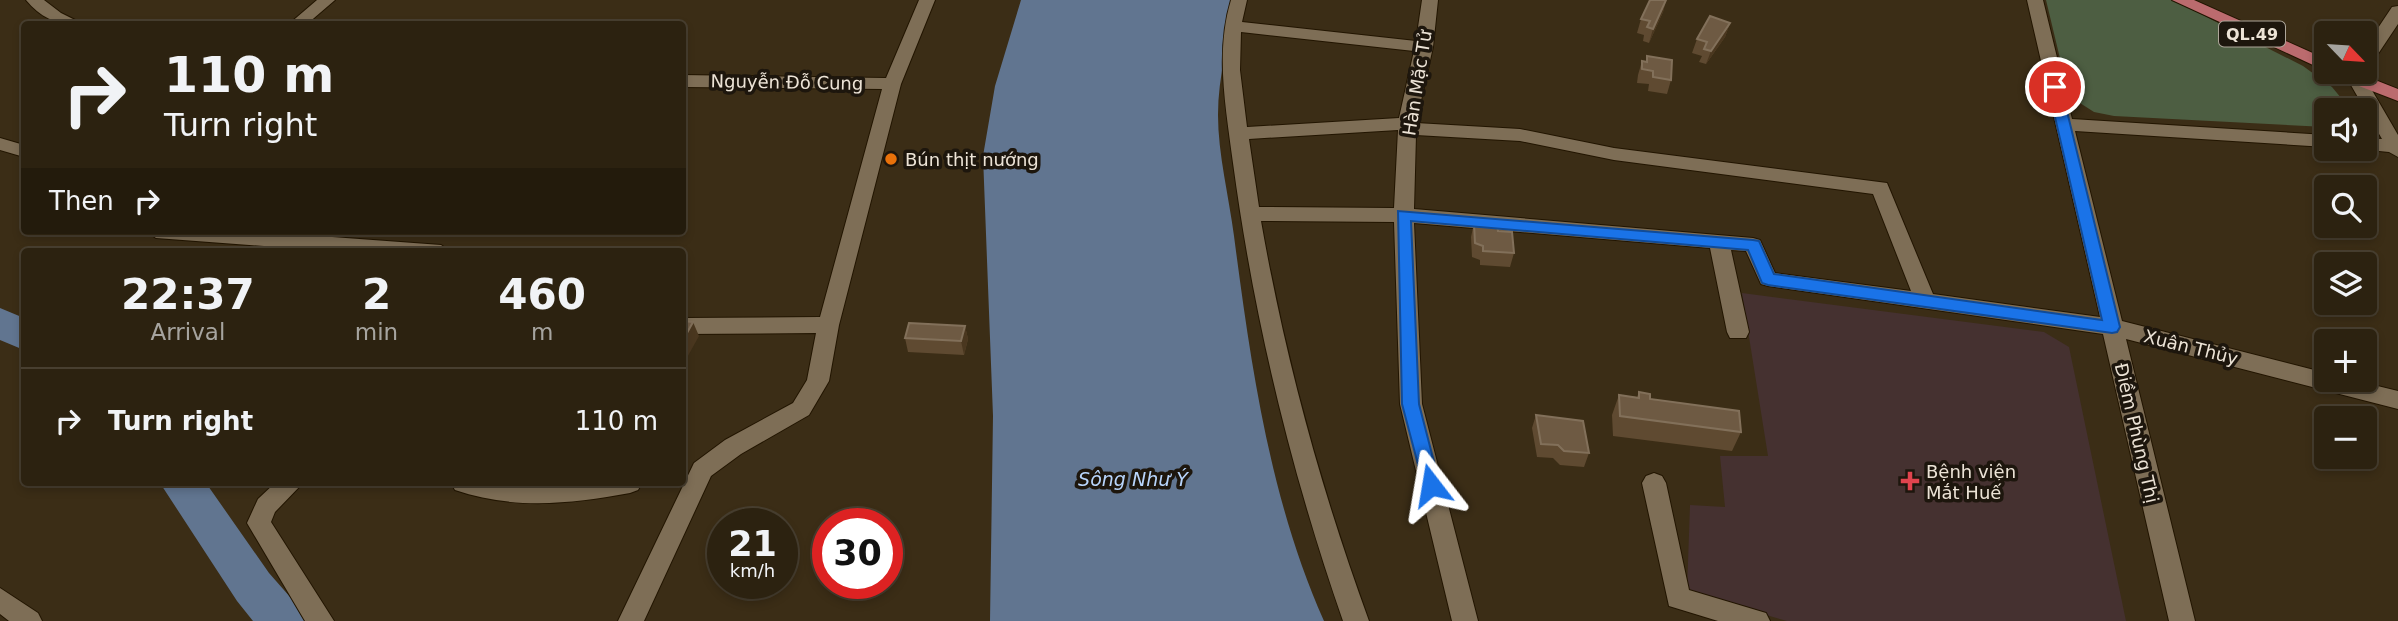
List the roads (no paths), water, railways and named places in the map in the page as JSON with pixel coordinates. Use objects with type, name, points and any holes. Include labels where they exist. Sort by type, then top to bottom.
[{"type":"main road","name":"QL.49","points":[[2180,0],[2314,61]]},
{"type":"main road","name":"QL.49","points":[[2205,0],[2314,46]]},
{"type":"main road","points":[[2377,74],[2398,79]]},
{"type":"main road","points":[[2377,81],[2398,95]]},
{"type":"street","points":[[34,0],[55,17],[66,21]]},
{"type":"street","points":[[301,21],[327,0]]},
{"type":"street","points":[[631,621],[692,472],[801,409],[818,381],[828,325],[892,83],[927,0]]},
{"type":"street","points":[[1239,0],[1233,26],[1234,98],[1249,214],[1291,412],[1324,538],[1356,621]]},
{"type":"street","name":"Hàn Mặc Tử","points":[[1430,0],[1424,47],[1407,126],[1404,215],[1411,404],[1465,621]]},
{"type":"street","name":"Điềm Phùng Thị","points":[[2035,0],[2182,621]]},
{"type":"street","points":[[2377,44],[2398,11]]},
{"type":"street","points":[[1233,26],[1272,28],[1424,47]]},
{"type":"street","name":"Nguyễn Đỗ Cung","points":[[686,81],[892,83]]},
{"type":"street","points":[[2367,84],[2397,148]]},
{"type":"street","points":[[2063,124],[2314,140]]},
{"type":"street","points":[[1239,133],[1407,126],[1520,135],[1614,154],[1880,188],[1925,300]]},
{"type":"street","points":[[0,144],[21,150]]},
{"type":"street","points":[[2377,146],[2397,148]]},
{"type":"street","points":[[1249,214],[1404,215],[1719,243],[1738,332]]},
{"type":"street","points":[[210,235],[387,248]]},
{"type":"street","name":"Xuân Thủy","points":[[1719,243],[1753,245],[1768,279],[2112,327],[2398,400]]},
{"type":"street","points":[[686,326],[828,325]]},
{"type":"street","points":[[1654,483],[1678,598],[1757,621]]},
{"type":"street","points":[[288,486],[266,506],[259,523],[321,621]]},
{"type":"street","points":[[473,486],[495,493],[534,495],[566,495],[615,486]]},
{"type":"street","points":[[0,599],[29,621]]},
{"type":"water","name":"Sông Như Ý","points":[[1021,0],[1236,0],[1218,100],[1222,160],[1265,432],[1290,528],[1324,621],[990,621],[993,416],[983,156],[995,86]]},
{"type":"waterway","points":[[0,323],[21,334]]},
{"type":"waterway","points":[[184,486],[253,587],[282,621]]},
{"type":"place","name":"Bún thịt nướng","points":[[891,159]]},
{"type":"place","name":"Bệnh viện Mắt Huế","points":[[1910,481]]}]
